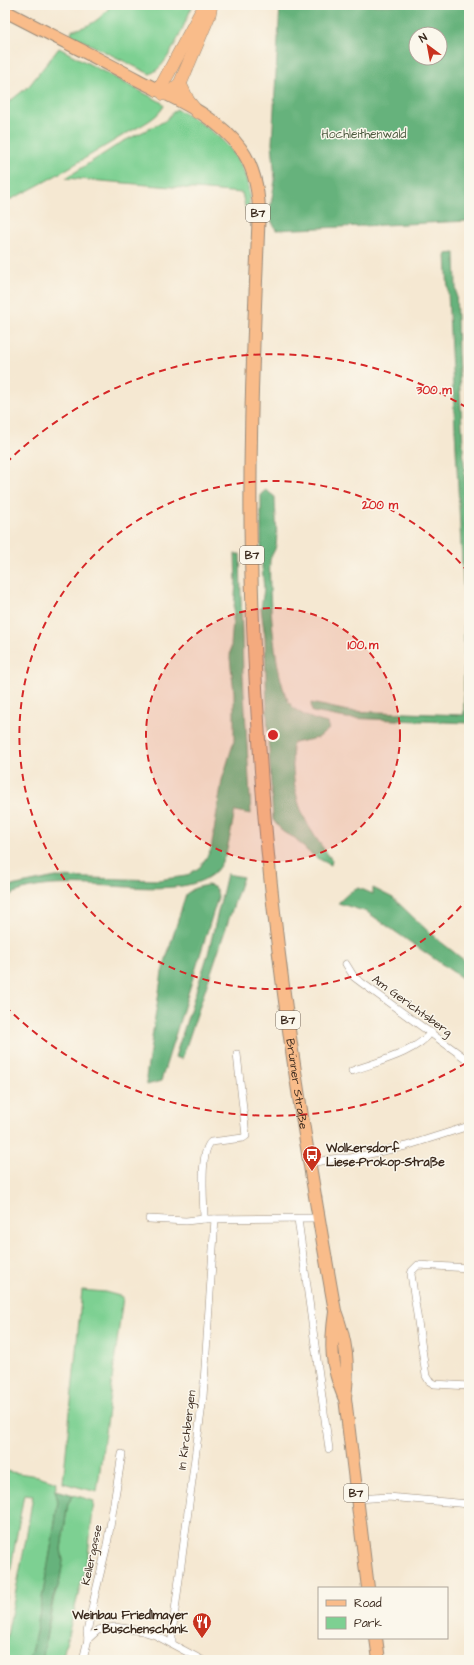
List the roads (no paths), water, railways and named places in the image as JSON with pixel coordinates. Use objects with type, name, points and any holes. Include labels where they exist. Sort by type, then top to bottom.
[{"type":"highway","points":[[207,5],[200,14],[163,83],[161,92],[173,90],[180,84],[209,15],[211,5]]},
{"type":"highway","points":[[180,84],[188,101],[197,112]]},
{"type":"main road","name":"B7","points":[[5,11],[197,112]]},
{"type":"main road","name":"Brünner Straße","points":[[197,112],[221,128],[241,149],[255,176],[258,194],[251,439],[251,538],[253,632],[265,821],[281,972],[310,1163],[335,1310],[341,1326],[347,1351],[345,1398],[368,1587]]},
{"type":"main road","points":[[376,1639],[379,1660]]},
{"type":"street","name":"Am Gerichtsberg","points":[[346,964],[358,980],[469,1061]]},
{"type":"street","points":[[352,1071],[420,1044],[431,1032]]},
{"type":"street","points":[[204,1219],[204,1165],[208,1145],[211,1142],[243,1138],[246,1136],[237,1054]]},
{"type":"street","points":[[310,1163],[338,1158],[351,1158],[399,1147],[469,1126]]},
{"type":"street","points":[[148,1219],[186,1221],[204,1219],[319,1218]]},
{"type":"street","name":"In Kirchbergen","points":[[172,1643],[203,1396],[215,1219]]},
{"type":"street","points":[[298,1219],[329,1448]]},
{"type":"street","points":[[469,1268],[418,1266],[412,1271],[411,1274],[426,1376],[429,1381],[434,1384],[469,1386]]},
{"type":"street","name":"Kellergasse","points":[[83,1660],[88,1639],[87,1632],[107,1545],[122,1454]]},
{"type":"street","points":[[357,1499],[388,1497],[469,1504]]},
{"type":"street","points":[[88,1639],[98,1630],[115,1627],[142,1631],[172,1643],[202,1660]]},
{"type":"place","name":"Wolkersdorf Liese-Prokop-Straße","points":[[312,1172]]},
{"type":"place","name":"Weinbau Friedlmayer - Buschenschank","points":[[202,1639]]},
{"type":"park label","name":"Hochleithenwald","points":[[364,134]]}]
